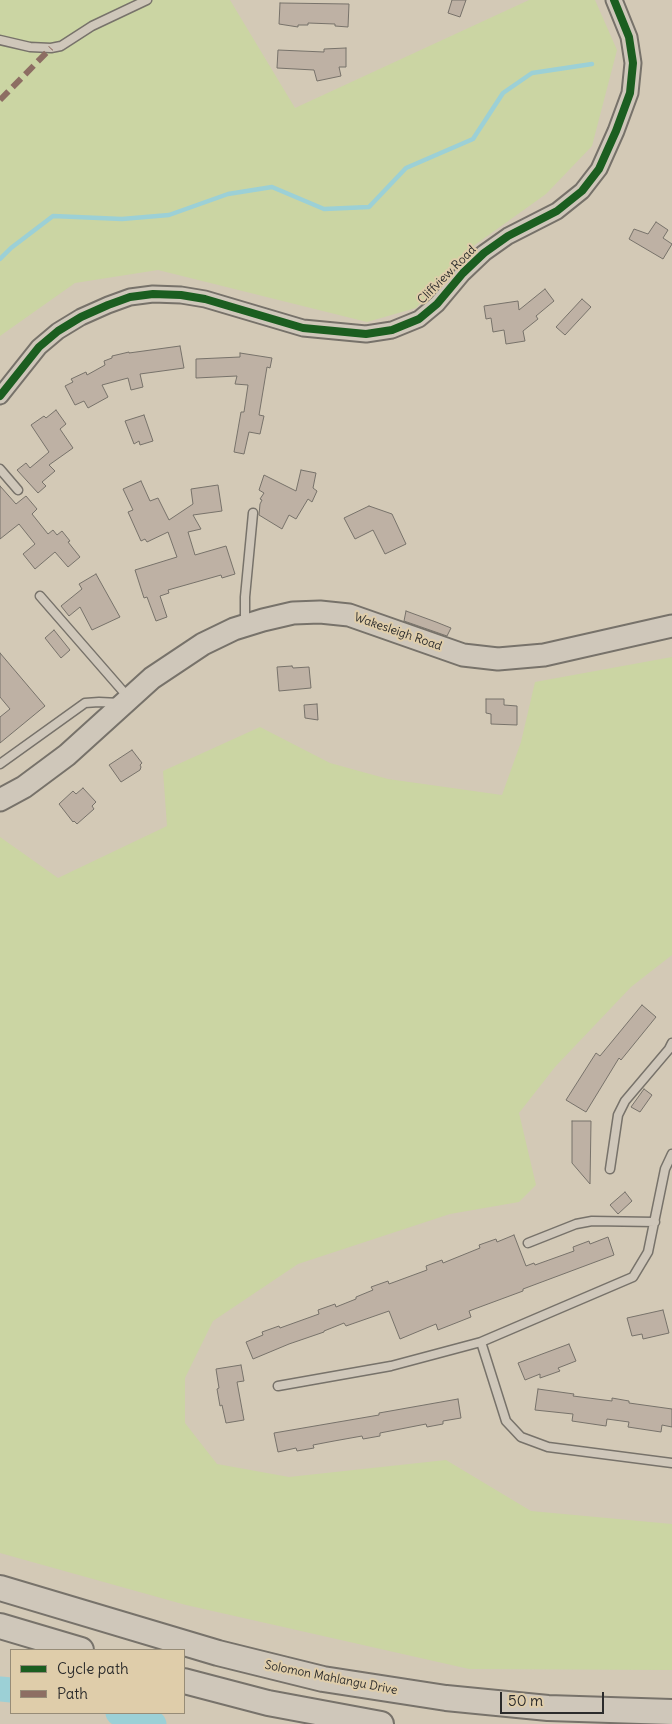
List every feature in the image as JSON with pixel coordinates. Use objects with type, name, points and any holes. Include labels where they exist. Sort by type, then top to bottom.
[{"type":"highway","name":"Solomon Mahlangu Drive","points":[[0,1588],[218,1653],[323,1679],[446,1698],[548,1708],[672,1712]]},
{"type":"highway","points":[[0,1626],[78,1649]]},
{"type":"highway","points":[[185,1680],[268,1703],[381,1724]]},
{"type":"main road","name":"Wakesleigh Road","points":[[0,800],[24,787],[67,755],[152,678],[203,644],[245,625],[263,620],[293,613],[320,612],[349,615],[463,655],[498,659],[544,655],[672,626]]},
{"type":"street","name":"Cliffview Road","points":[[0,396],[39,347],[58,331],[108,304],[130,297],[153,294],[182,295],[205,299],[303,328],[366,334],[392,330],[419,319],[437,304],[463,273],[484,253],[508,236],[557,211],[582,191],[599,169],[630,93],[633,62],[629,37],[614,0]]},
{"type":"lane","points":[[0,40],[30,47],[51,48],[61,46],[92,26],[147,0]]},
{"type":"lane","points":[[0,469],[18,490]]},
{"type":"lane","points":[[245,625],[245,597],[254,513]]},
{"type":"lane","points":[[40,596],[127,700]]},
{"type":"lane","points":[[0,764],[86,703],[127,700]]},
{"type":"lane","points":[[610,1169],[618,1114],[625,1101],[672,1043]]},
{"type":"lane","points":[[278,1386],[391,1366],[481,1342],[633,1277],[648,1252],[665,1169],[672,1154]]},
{"type":"lane","points":[[528,1243],[576,1224],[592,1221],[655,1222]]},
{"type":"lane","points":[[481,1342],[506,1421],[521,1437],[548,1448],[672,1463]]},
{"type":"green space","points":[[0,0],[230,0],[295,108],[529,0],[595,0],[617,50],[592,146],[546,194],[465,252],[416,308],[367,322],[158,270],[75,283],[0,336]]},
{"type":"green space","points":[[672,657],[672,955],[631,987],[555,1067],[519,1113],[536,1185],[519,1202],[450,1214],[298,1264],[213,1321],[185,1378],[185,1423],[217,1464],[289,1477],[446,1460],[531,1511],[672,1524],[672,1670],[469,1669],[186,1605],[0,1553],[0,837],[58,878],[167,826],[163,771],[260,727],[330,763],[388,779],[502,795],[521,742],[535,682]]},
{"type":"building","points":[[452,0],[466,0],[460,17],[448,13]]},
{"type":"building","points":[[280,3],[349,4],[348,27],[335,26],[335,24],[308,23],[308,25],[298,25],[298,27],[279,24]]},
{"type":"building","points":[[346,48],[346,67],[339,67],[341,76],[317,81],[314,70],[277,68],[278,50],[324,52],[324,49]]},
{"type":"building","points":[[656,222],[668,230],[663,238],[672,244],[663,259],[629,239],[634,229],[648,234]]},
{"type":"building","points":[[545,289],[554,301],[536,316],[538,319],[523,331],[525,341],[506,344],[504,330],[493,332],[491,318],[486,319],[484,306],[518,301],[519,310]]},
{"type":"building","points":[[582,299],[591,307],[565,335],[556,327]]},
{"type":"building","points":[[180,346],[184,368],[140,374],[143,387],[131,390],[128,378],[102,385],[108,397],[88,408],[84,401],[75,405],[65,386],[73,382],[71,379],[86,372],[87,375],[105,365],[104,361],[112,358],[112,356]]},
{"type":"building","points":[[240,353],[272,358],[270,368],[267,367],[259,415],[264,416],[260,434],[249,432],[244,454],[234,452],[241,412],[244,412],[248,385],[235,384],[237,376],[196,378],[196,359],[240,357]]},
{"type":"building","points":[[56,410],[66,424],[60,429],[73,448],[49,465],[55,471],[42,482],[46,486],[38,493],[17,470],[26,463],[30,468],[49,452],[31,425],[44,416],[46,418]]},
{"type":"building","points":[[144,415],[153,441],[140,445],[139,441],[134,444],[125,421]]},
{"type":"building","points":[[301,470],[316,473],[313,488],[317,491],[312,502],[308,499],[296,519],[289,515],[282,529],[259,515],[262,500],[260,499],[264,493],[259,490],[264,475],[296,491]]},
{"type":"building","points":[[141,481],[150,501],[158,498],[169,520],[193,504],[191,489],[218,485],[222,511],[193,515],[201,529],[188,532],[195,555],[226,546],[235,574],[222,578],[221,575],[168,590],[169,593],[160,596],[167,617],[156,621],[147,597],[144,598],[135,570],[177,557],[168,532],[147,542],[145,539],[141,541],[128,512],[133,510],[123,489]]},
{"type":"building","points":[[0,486],[16,504],[26,496],[37,509],[32,514],[48,534],[53,530],[57,535],[62,531],[80,557],[68,567],[55,552],[35,569],[23,554],[35,544],[19,524],[0,539]]},
{"type":"building","points":[[369,506],[392,514],[406,544],[385,554],[373,530],[355,539],[344,518]]},
{"type":"building","points":[[96,574],[120,617],[92,630],[80,607],[69,616],[61,606],[82,589],[79,584]]},
{"type":"building","points":[[406,611],[451,628],[447,636],[404,621]]},
{"type":"building","points":[[54,630],[70,650],[61,658],[45,638]]},
{"type":"building","points":[[0,653],[45,706],[0,743],[0,717],[10,709],[0,697]]},
{"type":"building","points":[[292,666],[293,668],[309,667],[311,688],[279,691],[277,667]]},
{"type":"building","points":[[486,699],[504,699],[504,705],[517,706],[517,725],[491,724],[491,714],[486,713]]},
{"type":"building","points":[[317,704],[318,720],[305,718],[304,705]]},
{"type":"building","points":[[132,750],[142,763],[140,770],[121,782],[109,765]]},
{"type":"building","points":[[83,788],[96,802],[92,806],[94,809],[77,824],[73,822],[59,804],[73,791],[76,794]]},
{"type":"building","points":[[642,1005],[656,1017],[621,1060],[619,1058],[586,1112],[566,1100],[596,1053],[600,1056]]},
{"type":"building","points":[[644,1089],[652,1095],[640,1112],[631,1107]]},
{"type":"building","points":[[572,1121],[591,1121],[590,1184],[572,1163]]},
{"type":"building","points":[[625,1192],[632,1201],[618,1214],[610,1205]]},
{"type":"building","points":[[514,1235],[526,1266],[534,1263],[535,1265],[574,1251],[573,1247],[589,1241],[590,1244],[608,1237],[614,1255],[469,1311],[471,1317],[438,1330],[436,1324],[400,1339],[389,1311],[346,1326],[344,1323],[253,1359],[246,1342],[263,1335],[262,1332],[279,1326],[280,1328],[319,1314],[318,1310],[335,1304],[336,1307],[356,1299],[356,1297],[373,1290],[371,1287],[388,1281],[389,1284],[427,1270],[426,1266],[442,1260],[443,1263],[480,1248],[479,1245],[496,1239],[497,1242]]},
{"type":"building","points":[[663,1310],[669,1333],[643,1339],[642,1334],[632,1336],[627,1318]]},
{"type":"building","points":[[569,1344],[576,1361],[558,1368],[560,1371],[540,1378],[540,1374],[525,1380],[518,1363]]},
{"type":"building","points":[[241,1365],[244,1381],[237,1382],[244,1420],[226,1423],[222,1405],[220,1406],[216,1369]]},
{"type":"building","points":[[538,1389],[612,1401],[612,1398],[629,1401],[629,1403],[672,1409],[672,1427],[662,1425],[661,1432],[628,1427],[629,1422],[607,1419],[606,1426],[572,1421],[573,1414],[535,1410]]},
{"type":"building","points":[[458,1399],[461,1418],[443,1421],[443,1424],[427,1427],[426,1424],[380,1433],[380,1436],[363,1439],[362,1436],[313,1445],[314,1448],[297,1451],[296,1448],[278,1452],[274,1433]]},
{"type":"waterway","points":[[0,259],[11,248],[53,216],[122,219],[169,215],[228,194],[272,187],[324,209],[369,207],[406,168],[473,139],[503,93],[532,73],[592,64]]},
{"type":"waterway","points":[[0,1689],[10,1690]]},
{"type":"waterway","points":[[121,1714],[154,1724]]},
{"type":"marked path","points":[[0,100],[51,48]]},
{"type":"cycle path","points":[[0,396],[39,347],[58,331],[81,317],[130,297],[153,294],[181,295],[205,299],[303,328],[366,334],[392,330],[419,319],[437,304],[463,273],[484,253],[508,236],[557,211],[582,191],[599,169],[630,93],[633,63],[629,37],[614,0]]}]
